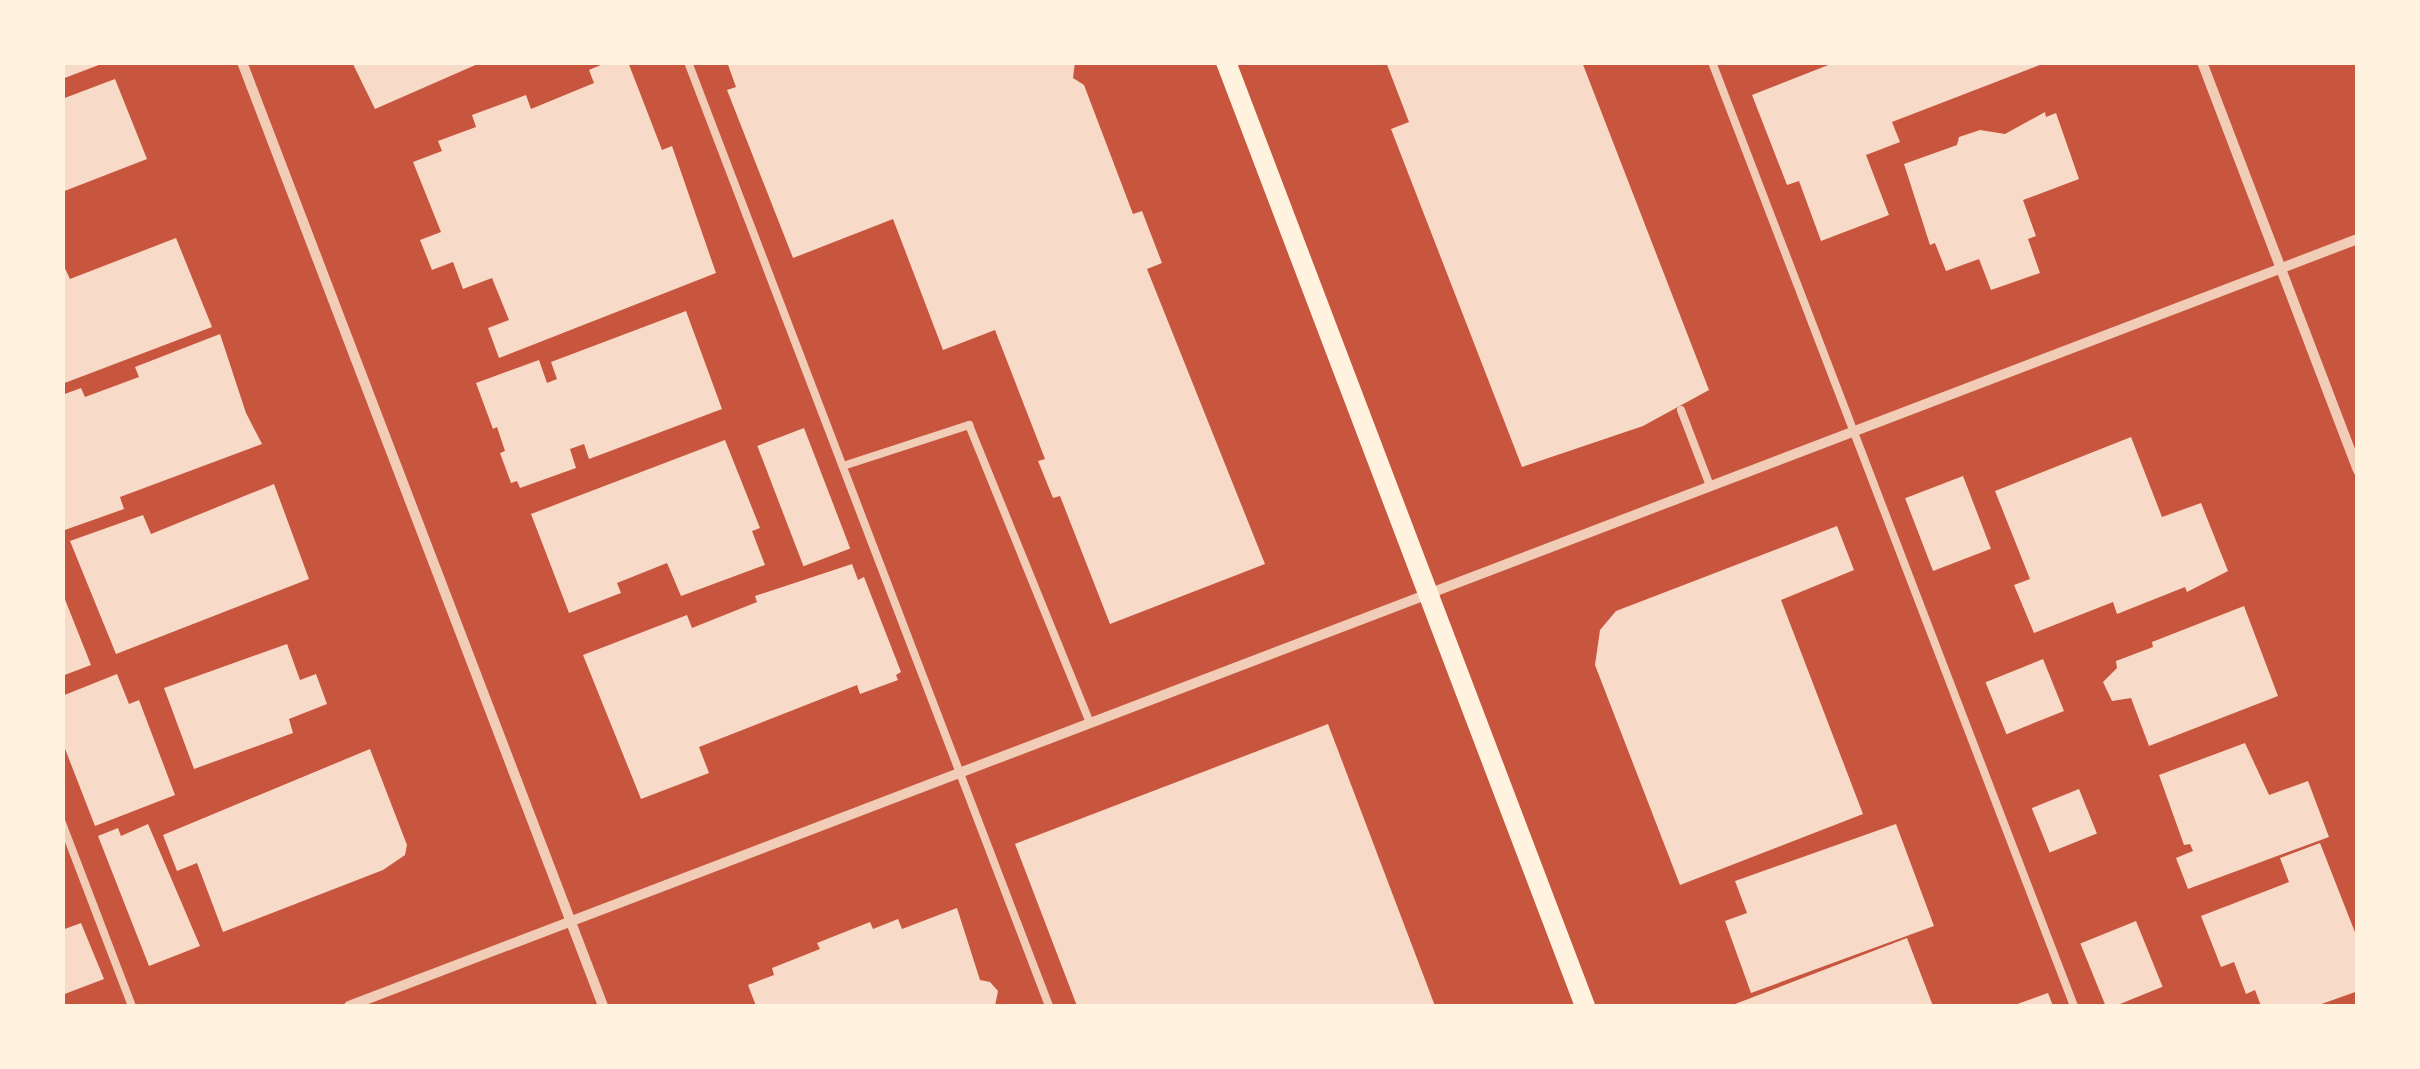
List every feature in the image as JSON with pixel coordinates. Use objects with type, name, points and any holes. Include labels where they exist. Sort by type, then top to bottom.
[{"type":"main road","points":[[1226,62],[1586,1006]]},
{"type":"street","points":[[242,62],[604,1006]]},
{"type":"street","points":[[2202,62],[2358,470]]},
{"type":"street","points":[[349,1006],[2358,239]]},
{"type":"lane","points":[[688,62],[1049,1006]]},
{"type":"lane","points":[[1712,62],[2074,1006]]},
{"type":"lane","points":[[1681,410],[1710,486]]},
{"type":"lane","points":[[843,466],[970,425],[1090,723]]},
{"type":"lane","points":[[62,823],[132,1006]]},
{"type":"building","points":[[62,62],[104,62],[104,63],[62,79]]},
{"type":"building","points":[[352,62],[480,62],[480,63],[375,109]]},
{"type":"building","points":[[608,62],[628,62],[662,150],[672,146],[716,273],[499,358],[488,328],[509,320],[492,278],[463,289],[453,262],[432,270],[420,240],[441,232],[413,162],[442,151],[438,141],[476,127],[472,115],[526,95],[531,109],[594,83],[589,70]]},
{"type":"building","points":[[727,62],[1075,62],[1073,78],[1084,85],[1133,214],[1142,211],[1162,263],[1147,269],[1265,564],[1110,624],[1060,496],[1053,498],[1038,461],[1045,459],[995,330],[943,350],[893,219],[793,258],[727,90],[736,87]]},
{"type":"building","points":[[1386,62],[1582,62],[1709,390],[1643,426],[1522,467],[1391,129],[1409,122]]},
{"type":"building","points":[[1836,62],[2045,63],[1892,122],[1900,142],[1866,155],[1889,215],[1821,241],[1799,181],[1787,185],[1752,95]]},
{"type":"building","points":[[115,79],[147,159],[62,192],[62,99]]},
{"type":"building","points":[[2045,112],[2046,117],[2056,113],[2079,179],[2023,200],[2036,236],[2028,239],[2040,273],[1991,290],[1979,259],[1946,271],[1935,243],[1930,245],[1904,164],[1957,145],[1959,137],[1980,130],[2005,134]]},
{"type":"building","points":[[176,238],[212,327],[62,384],[62,262],[70,279]]},
{"type":"building","points":[[686,311],[722,409],[589,459],[584,444],[570,449],[576,468],[520,488],[517,481],[511,483],[500,453],[505,451],[497,427],[493,429],[476,383],[539,360],[547,383],[557,379],[551,362]]},
{"type":"building","points":[[220,334],[246,413],[262,444],[120,497],[124,509],[62,531],[62,395],[81,388],[85,397],[139,377],[135,367]]},
{"type":"building","points":[[804,428],[850,548],[804,566],[757,446]]},
{"type":"building","points":[[2131,437],[2162,517],[2201,503],[2228,571],[2187,592],[2185,587],[2117,614],[2113,602],[2034,633],[2014,585],[2030,579],[1995,491]]},
{"type":"building","points":[[725,440],[760,528],[752,531],[765,565],[681,596],[667,563],[617,583],[621,593],[569,613],[531,514]]},
{"type":"building","points":[[1963,476],[1991,549],[1933,571],[1905,498]]},
{"type":"building","points":[[274,484],[309,579],[116,654],[70,541],[143,515],[151,534]]},
{"type":"building","points":[[1837,526],[1854,570],[1781,600],[1863,814],[1680,885],[1595,665],[1600,630],[1616,611]]},
{"type":"building","points":[[852,564],[858,580],[864,577],[901,672],[896,675],[898,680],[860,694],[857,685],[699,747],[709,773],[641,799],[583,655],[687,615],[692,628],[757,602],[755,596]]},
{"type":"building","points":[[62,592],[91,665],[62,676]]},
{"type":"building","points":[[2244,606],[2278,696],[2149,746],[2131,698],[2112,701],[2103,682],[2117,668],[2116,661],[2153,647],[2152,642]]},
{"type":"building","points":[[287,644],[300,680],[316,674],[327,704],[289,719],[293,733],[194,769],[164,688]]},
{"type":"building","points":[[2043,659],[2064,711],[2006,734],[1986,682]]},
{"type":"building","points":[[117,674],[129,704],[139,700],[175,795],[95,826],[62,741],[62,696]]},
{"type":"building","points":[[1328,724],[1435,1006],[1077,1006],[1015,844]]},
{"type":"building","points":[[2245,743],[2269,795],[2308,781],[2329,837],[2188,889],[2176,858],[2193,851],[2190,844],[2184,845],[2159,775]]},
{"type":"building","points":[[370,749],[407,845],[405,855],[383,870],[223,932],[197,863],[177,871],[163,835]]},
{"type":"building","points":[[2079,789],[2097,834],[2050,853],[2032,808]]},
{"type":"building","points":[[148,824],[200,946],[149,966],[98,836],[118,828],[121,836]]},
{"type":"building","points":[[1896,824],[1934,926],[1751,993],[1725,921],[1747,913],[1735,881]]},
{"type":"building","points":[[2320,843],[2358,940],[2358,991],[2316,1006],[2261,1006],[2255,990],[2246,994],[2234,962],[2221,967],[2201,916],[2289,882],[2280,858]]},
{"type":"building","points":[[957,908],[980,980],[990,982],[998,991],[995,1006],[756,1006],[748,985],[774,975],[772,968],[820,949],[817,943],[870,922],[873,929],[898,919],[902,929]]},
{"type":"building","points":[[2136,921],[2163,987],[2115,1006],[2106,1006],[2080,943]]},
{"type":"building","points":[[81,923],[104,979],[62,995],[62,930]]},
{"type":"building","points":[[1907,938],[1933,1006],[1730,1006]]},
{"type":"building","points":[[2048,993],[2053,1006],[2012,1006]]}]
